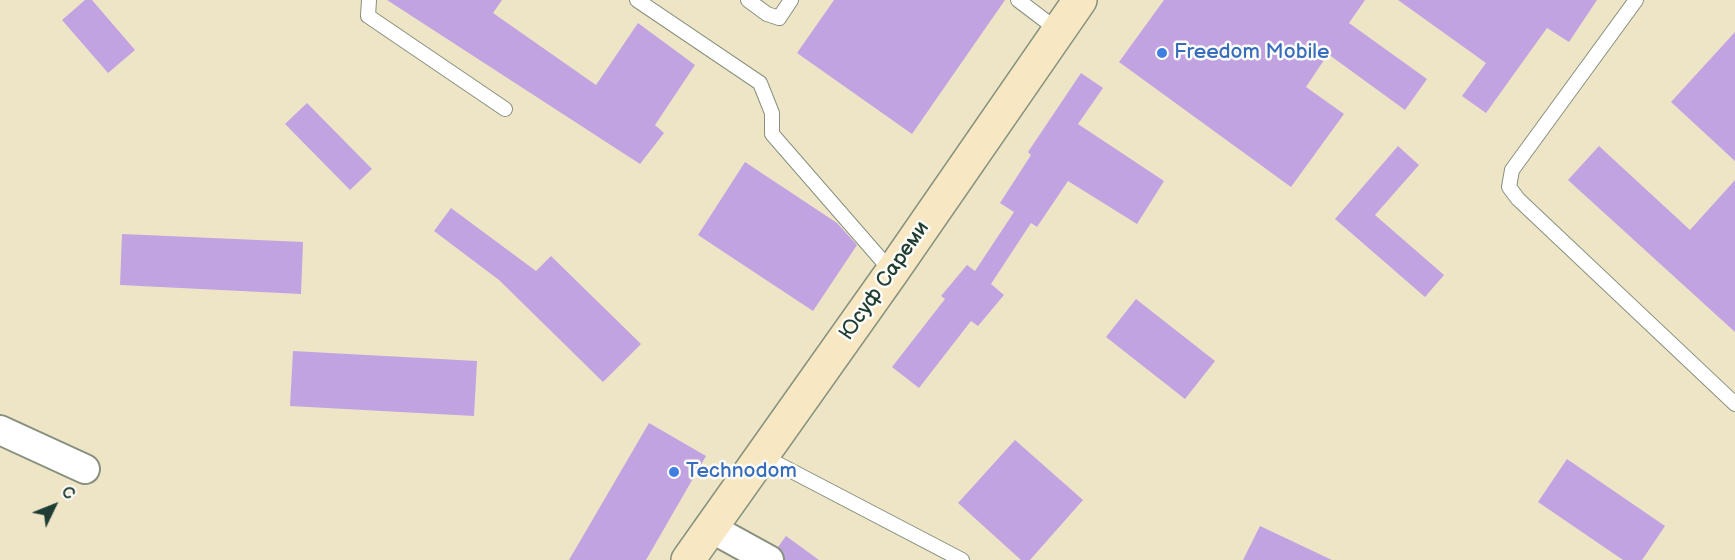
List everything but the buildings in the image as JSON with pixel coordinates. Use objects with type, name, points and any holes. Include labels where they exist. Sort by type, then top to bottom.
[{"type":"main road","name":"Юсуф Сареми","points":[[688,560],[709,527],[892,272],[1080,0]]},
{"type":"street","points":[[0,430],[85,469]]},
{"type":"street","points":[[709,527],[769,560]]},
{"type":"lane","points":[[369,0],[368,16],[505,109]]},
{"type":"lane","points":[[637,0],[760,83],[772,113],[772,134],[892,272]]},
{"type":"lane","points":[[748,0],[767,14],[779,18],[791,0]]},
{"type":"lane","points":[[1018,0],[1059,31]]},
{"type":"lane","points":[[1636,0],[1512,170],[1509,187],[1518,199],[1735,404]]},
{"type":"lane","points":[[761,455],[962,560]]},
{"type":"place","name":"Freedom Mobile","points":[[1162,53]]},
{"type":"place","name":"Technodom","points":[[674,472]]}]
